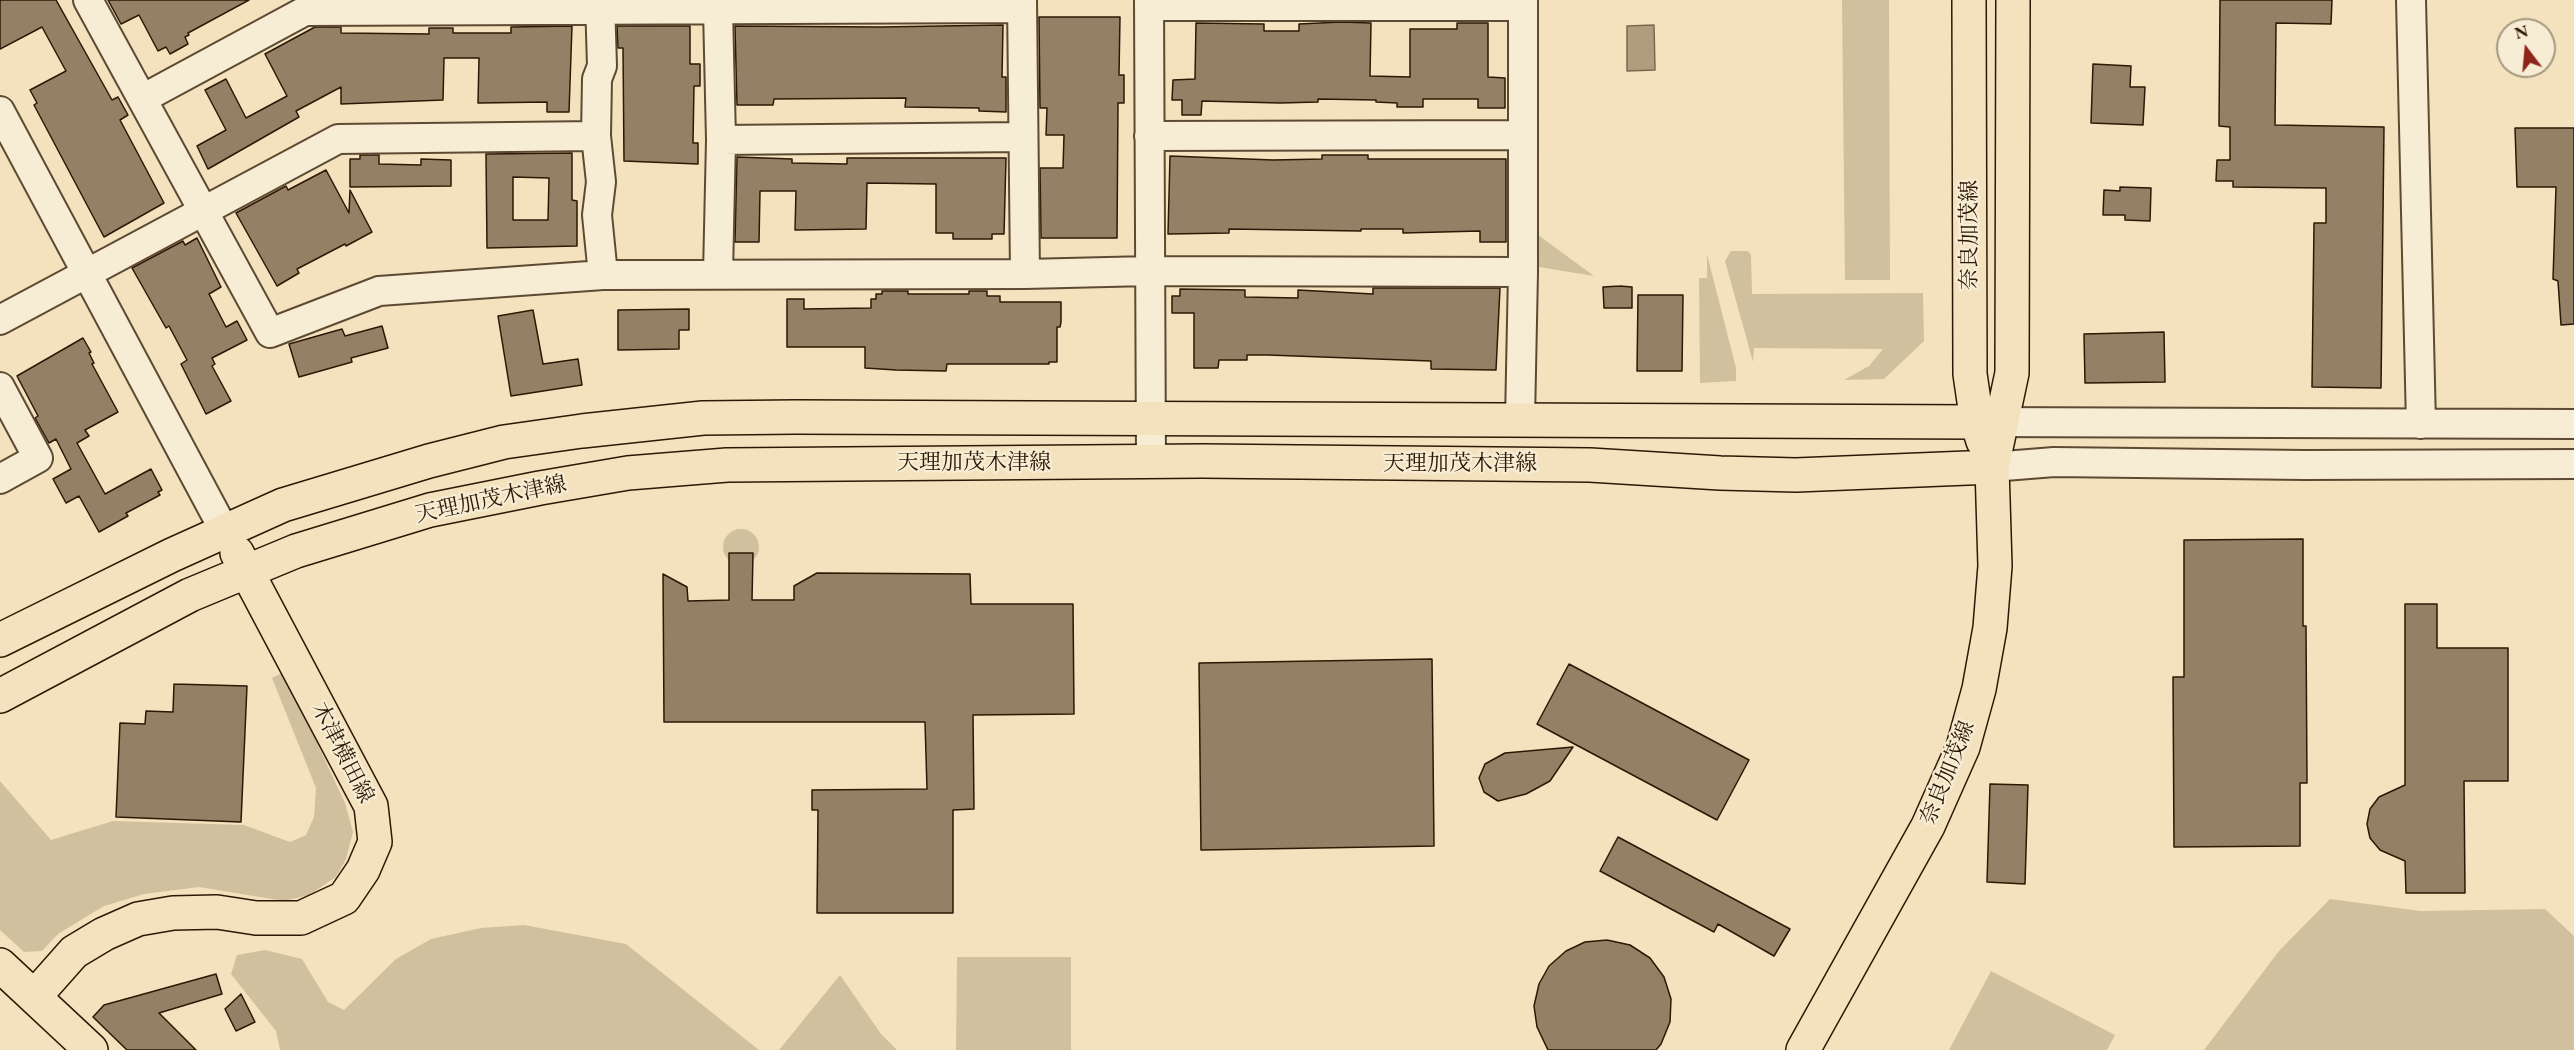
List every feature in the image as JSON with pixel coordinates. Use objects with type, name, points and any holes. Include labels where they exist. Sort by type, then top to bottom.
[{"type":"main road","name":"奈良加茂線","points":[[1803,1050],[1928,826],[1963,747],[1990,628],[1995,567],[1989,422],[1970,374],[1969,0]]},
{"type":"main road","name":"奈良加茂線","points":[[1989,422],[2012,373],[2013,0]]},
{"type":"main road","name":"天理加茂木津線","points":[[0,640],[224,530],[283,505],[418,464],[504,442],[582,431],[715,418],[1989,422]]},
{"type":"main road","name":"天理加茂木津線","points":[[0,696],[190,595],[296,551],[430,510],[628,473],[727,465],[1151,462],[1590,465],[1720,474],[1797,475],[1992,467]]},
{"type":"main road","name":"木津横田線","points":[[35,996],[74,952],[104,934],[138,919],[173,913],[216,912],[256,918],[301,918],[344,898],[363,870],[375,842],[371,806],[363,787],[224,530]]},
{"type":"main road","points":[[0,965],[91,1050]]},
{"type":"street","points":[[88,0],[270,333],[379,291],[603,275],[1025,274],[1149,271],[1523,272]]},
{"type":"street","points":[[2411,0],[2421,424]]},
{"type":"street","points":[[1151,462],[1149,3],[1523,3],[1523,272],[1520,420]]},
{"type":"street","points":[[142,99],[305,11],[600,5],[718,9],[1022,4],[1025,274]]},
{"type":"street","points":[[600,5],[602,66],[597,79],[596,136],[601,182],[597,215],[603,275]]},
{"type":"street","points":[[718,9],[721,140],[718,274]]},
{"type":"street","points":[[0,111],[224,530]]},
{"type":"street","points":[[1149,136],[1522,135]]},
{"type":"street","points":[[0,320],[338,139],[596,136]]},
{"type":"street","points":[[721,140],[1022,137]]},
{"type":"street","points":[[0,387],[38,458],[0,479]]},
{"type":"street","points":[[1989,422],[2574,424]]},
{"type":"street","points":[[1992,467],[2054,462],[2305,465],[2574,464]]},
{"type":"shaded area","points":[[1842,0],[1889,0],[1890,280],[1845,280]]},
{"type":"shaded area","points":[[1654,25],[1655,70],[1627,71],[1627,26]]},
{"type":"shaded area","points":[[1534,232],[1594,276],[1533,266]]},
{"type":"shaded area","points":[[1731,251],[1748,251],[1751,255],[1752,294],[1923,293],[1924,341],[1884,379],[1844,380],[1869,366],[1883,349],[1754,348],[1753,362],[1725,261]]},
{"type":"shaded area","points":[[1707,254],[1736,368],[1736,381],[1700,383],[1699,278],[1707,278]]},
{"type":"shaded area","points":[[741,529],[754,534],[759,547],[754,560],[741,565],[728,560],[723,547],[728,534]]},
{"type":"shaded area","points":[[284,672],[345,803],[353,832],[346,859],[336,877],[309,895],[284,901],[199,887],[144,894],[104,906],[58,934],[42,951],[24,952],[0,930],[0,781],[51,840],[113,821],[244,825],[290,842],[306,835],[314,817],[316,788],[272,678]]},
{"type":"shaded area","points":[[2330,899],[2420,911],[2545,909],[2574,936],[2574,1050],[2204,1050],[2279,951]]},
{"type":"shaded area","points":[[524,925],[626,944],[759,1050],[280,1050],[276,1031],[231,974],[237,955],[265,950],[302,959],[328,1002],[344,1010],[396,959],[431,939],[481,928]]},
{"type":"shaded area","points":[[957,957],[1071,957],[1071,1050],[956,1050]]},
{"type":"shaded area","points":[[1991,971],[2115,1035],[2107,1050],[1949,1050]]},
{"type":"shaded area","points":[[840,975],[881,1034],[897,1050],[779,1050]]},
{"type":"building","points":[[0,0],[56,0],[112,100],[118,97],[128,115],[120,120],[164,203],[104,237],[34,105],[37,103],[30,90],[66,71],[42,27],[0,49]]},
{"type":"building","points":[[108,0],[249,0],[188,33],[189,35],[185,37],[188,44],[170,54],[166,47],[158,51],[139,15],[121,24]]},
{"type":"building","points":[[2220,0],[2332,0],[2331,24],[2276,23],[2275,125],[2384,127],[2381,388],[2312,387],[2314,223],[2326,223],[2326,188],[2233,187],[2233,181],[2216,181],[2217,160],[2230,160],[2230,127],[2219,126]]},
{"type":"building","points":[[1039,17],[1120,17],[1119,75],[1124,75],[1124,103],[1118,103],[1117,238],[1041,238],[1040,168],[1063,168],[1064,135],[1046,135],[1047,108],[1040,108]]},
{"type":"building","points":[[1196,23],[1264,24],[1264,31],[1299,31],[1299,24],[1371,23],[1370,76],[1410,77],[1410,29],[1457,29],[1457,23],[1488,23],[1488,77],[1505,78],[1505,108],[1478,108],[1478,99],[1423,99],[1423,107],[1397,107],[1397,103],[1376,102],[1376,100],[1318,99],[1318,102],[1280,103],[1202,101],[1201,115],[1182,115],[1182,100],[1172,100],[1173,80],[1195,79]]},
{"type":"building","points":[[1003,25],[1002,77],[1006,77],[1006,112],[979,111],[979,108],[905,107],[906,98],[774,99],[773,105],[737,105],[735,26]]},
{"type":"building","points":[[572,26],[569,112],[547,112],[547,102],[478,103],[479,58],[444,58],[443,100],[341,104],[341,87],[296,111],[299,117],[208,169],[197,146],[226,130],[205,90],[226,79],[246,118],[287,96],[265,54],[315,27],[341,27],[341,33],[429,34],[429,28],[453,28],[453,33],[511,33],[511,27]]},
{"type":"building","points":[[617,26],[690,26],[690,64],[700,64],[700,86],[694,86],[693,143],[698,143],[698,164],[624,161],[623,48],[618,48]]},
{"type":"building","points":[[2093,64],[2131,66],[2130,87],[2145,87],[2143,125],[2091,123]]},
{"type":"building","points":[[2515,128],[2574,128],[2574,324],[2561,325],[2558,281],[2553,279],[2556,187],[2517,187]]},
{"type":"building","points":[[572,153],[572,200],[577,201],[577,246],[487,248],[486,154]],"holes":[[[513,177],[549,178],[548,220],[513,220]]]},
{"type":"building","points":[[360,155],[379,155],[379,164],[421,165],[421,159],[451,160],[451,186],[350,187],[350,159],[360,159]]},
{"type":"building","points":[[1322,155],[1368,155],[1368,159],[1506,159],[1506,242],[1480,242],[1480,231],[1403,233],[1403,229],[1361,229],[1361,231],[1229,229],[1229,233],[1168,234],[1170,156],[1273,160],[1322,159]]},
{"type":"building","points":[[737,157],[792,159],[792,163],[847,164],[847,158],[1006,158],[1004,234],[992,234],[992,239],[953,239],[953,233],[936,233],[936,184],[867,183],[866,229],[795,230],[796,191],[760,191],[759,242],[735,242]]},
{"type":"building","points":[[326,170],[349,213],[350,190],[372,232],[297,269],[299,273],[277,286],[236,213],[286,186],[288,190]]},
{"type":"building","points":[[2120,187],[2151,188],[2150,221],[2125,220],[2125,215],[2103,215],[2104,190],[2120,191]]},
{"type":"building","points":[[197,238],[221,287],[209,294],[226,327],[237,321],[247,340],[212,358],[215,364],[212,366],[231,401],[206,414],[181,364],[187,360],[169,326],[166,328],[132,268],[183,241],[185,245]]},
{"type":"building","points":[[1603,287],[1632,287],[1632,308],[1604,308]]},
{"type":"building","points":[[1373,288],[1500,288],[1496,370],[1431,369],[1431,361],[1268,355],[1247,355],[1247,360],[1219,360],[1218,368],[1194,368],[1194,313],[1172,313],[1172,296],[1180,296],[1180,289],[1245,290],[1245,297],[1298,298],[1298,290],[1373,294]]},
{"type":"building","points":[[882,291],[908,291],[908,294],[969,294],[969,291],[987,291],[987,296],[1000,296],[1000,302],[1061,302],[1061,322],[1060,327],[1057,327],[1057,362],[1049,362],[1049,364],[947,364],[946,371],[896,370],[865,368],[865,347],[787,347],[787,299],[804,299],[804,309],[871,308],[871,299],[876,299],[876,294],[882,294]]},
{"type":"building","points":[[1638,295],[1683,295],[1682,371],[1637,371]]},
{"type":"building","points":[[689,309],[689,330],[679,330],[679,349],[618,350],[618,310]]},
{"type":"building","points":[[533,310],[543,364],[578,359],[582,385],[511,396],[498,316]]},
{"type":"building","points":[[382,326],[388,348],[351,358],[352,362],[299,377],[289,344],[342,329],[345,336]]},
{"type":"building","points":[[2164,332],[2165,382],[2085,383],[2084,334]]},
{"type":"building","points":[[83,338],[91,352],[89,353],[94,363],[92,364],[118,412],[85,430],[89,436],[77,443],[105,494],[151,469],[162,490],[158,492],[160,495],[126,513],[128,516],[99,532],[79,496],[66,503],[53,479],[71,469],[56,439],[49,443],[35,418],[38,416],[17,376]]},
{"type":"building","points":[[2303,539],[2307,783],[2300,783],[2300,846],[2174,847],[2173,677],[2184,677],[2184,540]]},
{"type":"building","points":[[729,553],[753,553],[752,600],[794,600],[794,586],[817,573],[970,574],[971,604],[1073,604],[1074,714],[973,715],[974,809],[953,810],[953,913],[817,913],[818,810],[812,810],[812,790],[927,789],[925,722],[664,722],[663,574],[687,587],[688,601],[729,600]]},
{"type":"building","points":[[2405,604],[2437,604],[2437,648],[2508,648],[2508,781],[2464,781],[2465,893],[2406,893],[2405,861],[2380,850],[2370,838],[2367,824],[2370,809],[2379,797],[2405,785]]},
{"type":"building","points":[[1432,659],[1434,846],[1201,850],[1199,663]]},
{"type":"building","points":[[1569,664],[1749,760],[1717,820],[1537,724]]},
{"type":"building","points":[[174,684],[247,686],[241,822],[116,817],[120,723],[145,724],[146,711],[173,712]]},
{"type":"building","points":[[1573,747],[1550,781],[1526,794],[1498,801],[1484,792],[1479,778],[1485,764],[1505,753]]},
{"type":"building","points":[[1990,784],[2028,785],[2025,884],[1987,882]]},
{"type":"building","points":[[1618,837],[1790,929],[1774,956],[1718,924],[1714,932],[1600,871]]},
{"type":"building","points":[[1607,940],[1630,945],[1650,958],[1664,977],[1671,999],[1670,1022],[1661,1044],[1656,1050],[1548,1050],[1537,1027],[1534,1006],[1539,984],[1549,966],[1566,951],[1585,942]]},
{"type":"building","points":[[216,974],[222,994],[159,1013],[196,1050],[127,1050],[93,1017],[104,1005]]},
{"type":"building","points":[[241,994],[255,1022],[236,1031],[225,1009]]}]
